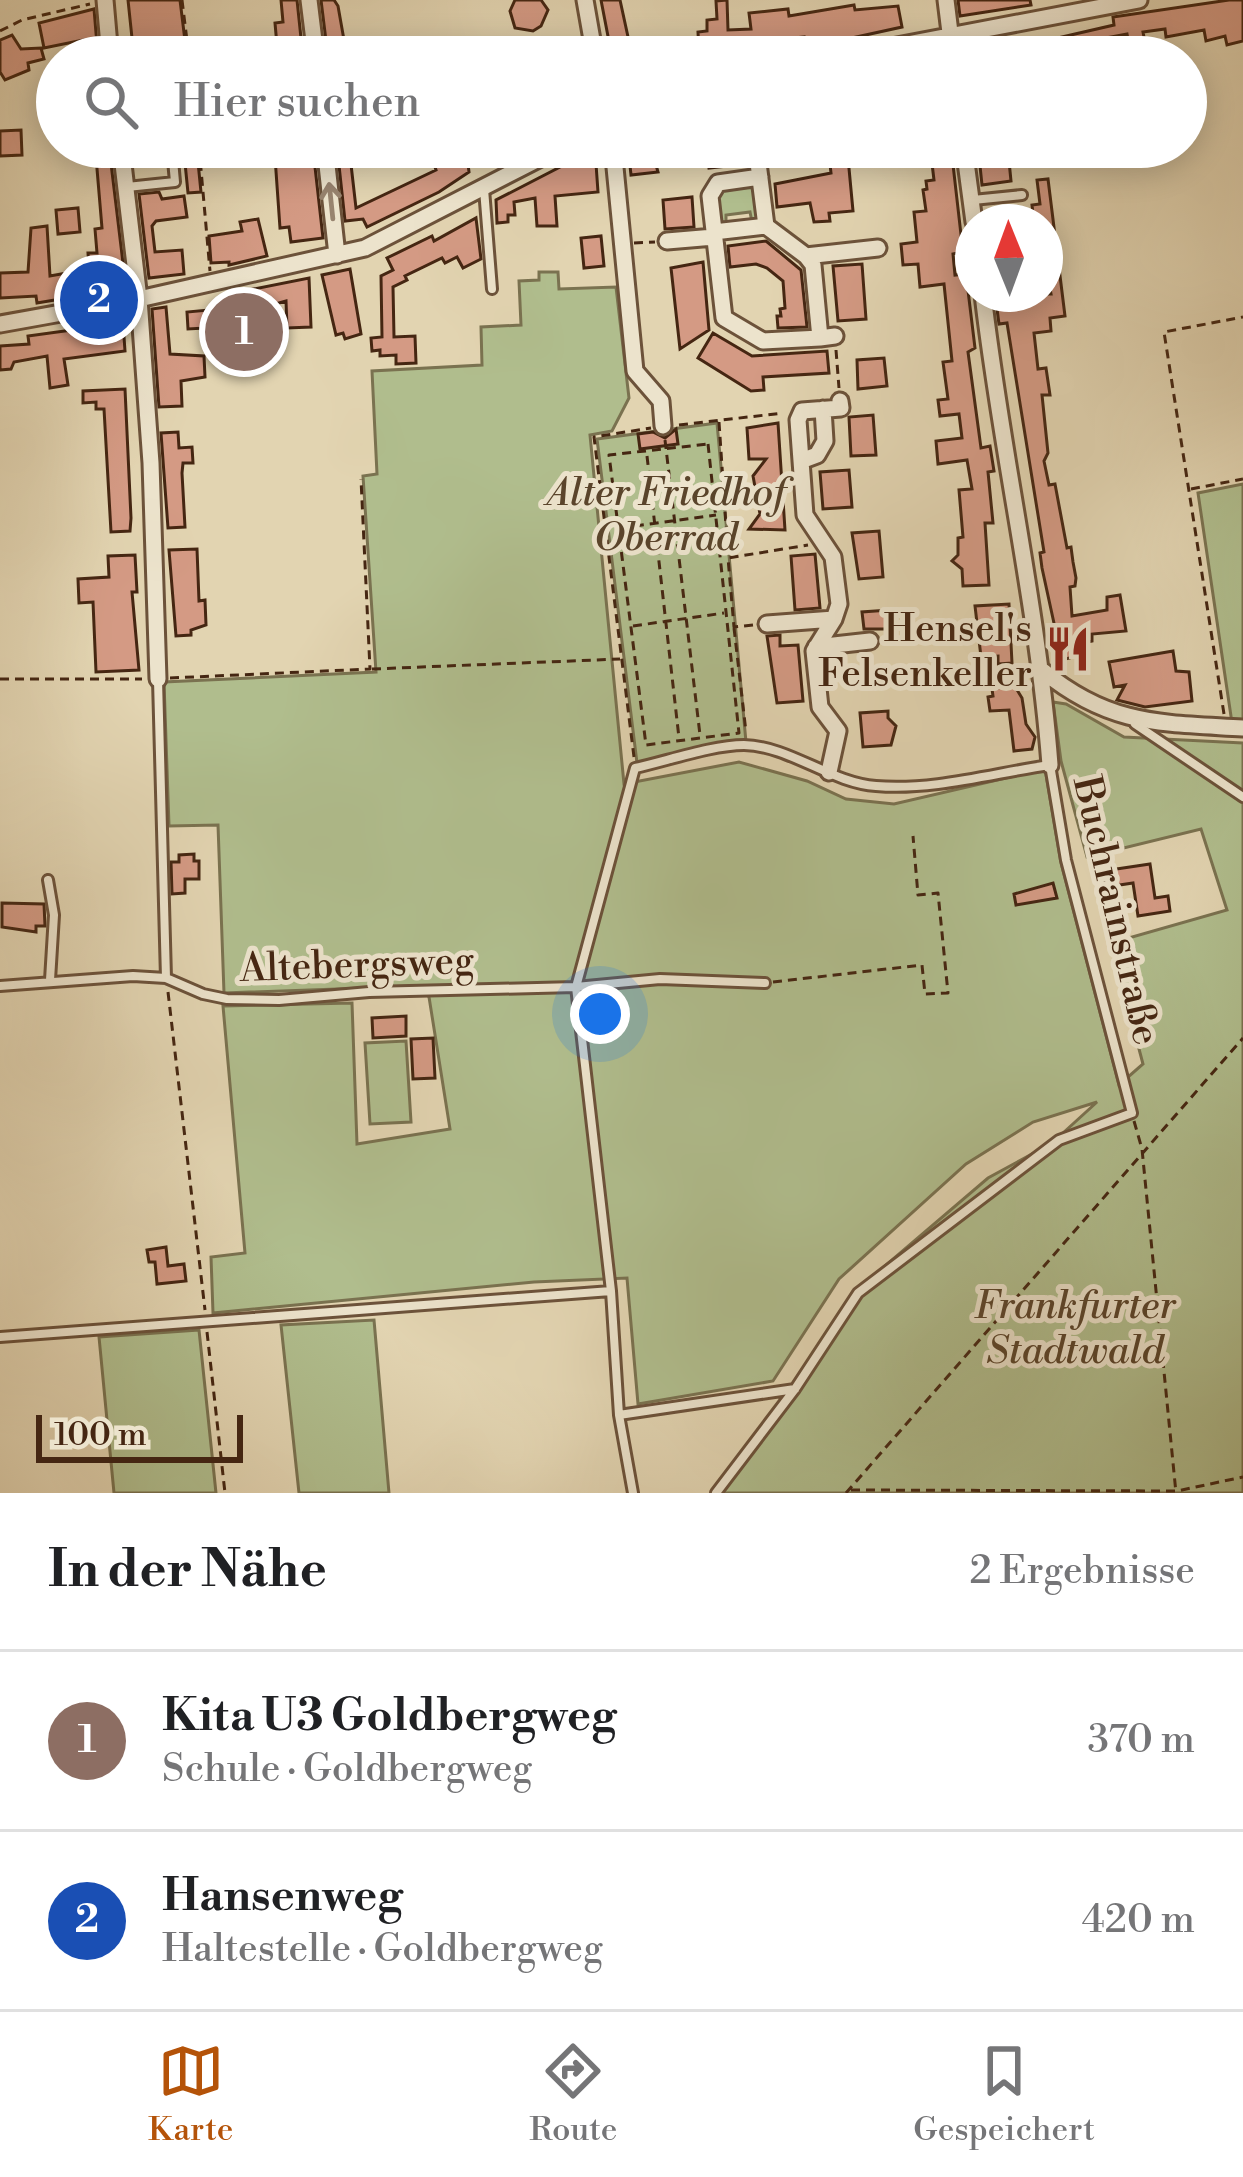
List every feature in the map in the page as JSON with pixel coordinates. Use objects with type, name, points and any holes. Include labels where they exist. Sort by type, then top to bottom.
[{"type":"street","points":[[105,0],[108,36]]},
{"type":"street","points":[[309,0],[313,36]]},
{"type":"street","points":[[585,0],[591,36]]},
{"type":"street","points":[[946,0],[950,36],[1139,0]]},
{"type":"street","points":[[124,168],[139,299],[152,487],[158,679]]},
{"type":"street","points":[[328,168],[337,255]]},
{"type":"street","points":[[0,324],[139,299],[365,248],[521,168]]},
{"type":"street","points":[[615,168],[635,371],[662,401],[663,427]]},
{"type":"street","points":[[759,168],[760,177],[766,226],[813,265],[827,337],[763,341],[724,318],[712,189],[718,183],[760,177]]},
{"type":"street","points":[[967,168],[971,204]]},
{"type":"street","points":[[667,241],[766,226]]},
{"type":"street","points":[[806,256],[878,248]]},
{"type":"street","name":"Buchrainstraße","points":[[985,312],[996,406],[1043,670],[1050,765]]},
{"type":"street","points":[[829,772],[839,736],[818,700],[816,647],[839,604],[833,556],[805,515],[798,420],[802,411],[841,407],[840,401]]},
{"type":"street","points":[[801,461],[818,454],[825,441],[823,409]]},
{"type":"street","points":[[766,624],[834,619]]},
{"type":"street","points":[[816,647],[870,641]]},
{"type":"street","points":[[1043,670],[1074,696],[1124,716],[1156,724],[1243,728]]},
{"type":"lane","points":[[126,187],[175,182],[174,168]]},
{"type":"lane","points":[[484,187],[492,289]]},
{"type":"lane","points":[[971,201],[1022,195]]},
{"type":"lane","points":[[158,679],[166,978]]},
{"type":"lane","points":[[1124,716],[1243,797]]},
{"type":"lane","points":[[633,1493],[620,1415],[611,1291],[576,987],[635,768],[748,746],[864,785],[899,786],[1050,765]]},
{"type":"lane","name":"Buchrainstraße","points":[[1050,765],[1066,860],[1132,1113]]},
{"type":"lane","points":[[48,880],[54,914],[50,981]]},
{"type":"lane","name":"Altebergsweg","points":[[0,986],[99,976],[166,978],[227,999],[660,980],[765,983]]},
{"type":"lane","points":[[716,1493],[795,1389],[858,1293],[1059,1140],[1132,1113]]},
{"type":"lane","points":[[0,1337],[611,1291]]},
{"type":"lane","points":[[620,1415],[795,1389]]},
{"type":"path","points":[[0,31],[22,20],[105,0]]},
{"type":"path","points":[[182,0],[186,36]]},
{"type":"path","points":[[201,168],[212,283]]},
{"type":"path","points":[[620,244],[667,241]]},
{"type":"path","points":[[1225,727],[1164,332],[1243,317]]},
{"type":"path","points":[[827,337],[840,401]]},
{"type":"path","points":[[635,768],[594,437],[802,411]]},
{"type":"path","points":[[718,421],[748,746]]},
{"type":"path","points":[[663,427],[700,737]]},
{"type":"path","points":[[708,445],[739,733],[646,745],[609,455],[646,453],[708,445]]},
{"type":"path","points":[[646,453],[680,740]]},
{"type":"path","points":[[361,479],[370,669]]},
{"type":"path","points":[[1190,489],[1243,479]]},
{"type":"path","points":[[618,528],[716,515]]},
{"type":"path","points":[[728,558],[808,546],[805,515]]},
{"type":"path","points":[[630,626],[726,613]]},
{"type":"path","points":[[734,627],[766,624]]},
{"type":"path","points":[[0,679],[158,679],[620,659]]},
{"type":"path","points":[[765,983],[922,965],[925,994],[948,993],[938,893],[918,895],[913,836]]},
{"type":"path","points":[[166,978],[225,1493]]},
{"type":"path","points":[[847,1491],[1243,1038]]},
{"type":"path","points":[[1132,1113],[1142,1150],[1178,1492]]},
{"type":"path","points":[[847,1491],[1178,1492],[1243,1477]]},
{"type":"green space","points":[[747,185],[756,189],[758,218],[752,222],[750,212],[726,215],[726,226],[720,223],[715,196],[720,188]]},
{"type":"green space","name":"Frankfurter Stadtwald","points":[[539,272],[558,272],[559,289],[616,287],[629,398],[612,431],[590,435],[624,784],[739,762],[807,781],[846,799],[894,804],[1045,769],[1061,863],[1119,1085],[1143,1064],[1111,943],[1227,910],[1201,829],[1087,857],[1061,761],[1053,702],[1066,704],[1124,737],[1243,743],[1243,1493],[721,1493],[858,1289],[988,1178],[1052,1143],[1097,1102],[1033,1122],[966,1164],[839,1279],[773,1381],[638,1404],[627,1278],[534,1282],[213,1313],[211,1257],[245,1253],[223,1006],[352,1003],[357,1144],[450,1129],[429,997],[420,986],[224,993],[218,825],[169,826],[164,682],[376,672],[363,476],[377,474],[372,371],[482,365],[481,327],[521,325],[519,281],[539,280]]},
{"type":"green space","name":"Alter Friedhof Oberrad","points":[[717,423],[746,742],[637,763],[597,439]]},
{"type":"green space","points":[[1243,484],[1243,724],[1232,723],[1198,493]]},
{"type":"green space","points":[[406,1041],[411,1122],[370,1124],[365,1043]]},
{"type":"green space","points":[[374,1320],[389,1493],[299,1493],[281,1325]]},
{"type":"green space","points":[[199,1330],[216,1493],[114,1493],[99,1337]]},
{"type":"building","points":[[128,0],[180,0],[184,36],[132,36]]},
{"type":"building","points":[[281,0],[297,0],[301,36],[276,36],[275,23],[283,22]]},
{"type":"building","points":[[321,0],[334,0],[343,36],[325,36]]},
{"type":"building","points":[[515,0],[541,0],[548,10],[541,26],[533,31],[515,28],[510,11]]},
{"type":"building","points":[[601,0],[620,0],[628,36],[608,36]]},
{"type":"building","points":[[727,0],[728,30],[751,29],[749,13],[788,9],[789,16],[854,5],[855,10],[898,6],[902,27],[861,36],[698,36],[707,31],[707,20],[717,19],[716,1]]},
{"type":"building","points":[[958,0],[1030,0],[1031,5],[960,16]]},
{"type":"building","points":[[1243,0],[1243,41],[1227,45],[1225,36],[1207,41],[1204,30],[1171,36],[1166,36],[1165,29],[1143,32],[1144,36],[1066,36],[1114,25],[1113,17]]},
{"type":"building","points":[[94,9],[96,36],[42,36],[39,23]]},
{"type":"building","points":[[12,35],[21,49],[36,48],[36,61],[28,63],[29,70],[5,80],[0,72],[0,40]]},
{"type":"building","points":[[21,130],[22,155],[0,156],[0,131]]},
{"type":"building","points":[[97,168],[112,168],[126,288],[37,303],[36,296],[0,298],[0,273],[28,272],[31,228],[47,226],[50,276],[89,269],[88,253],[97,253],[95,229],[102,228]]},
{"type":"building","points":[[186,168],[199,168],[201,192],[188,193]]},
{"type":"building","points":[[276,168],[315,168],[323,238],[291,242],[289,227],[280,228]]},
{"type":"building","points":[[339,168],[351,168],[356,208],[435,168],[469,168],[439,192],[367,227],[363,219],[345,221]]},
{"type":"building","points":[[558,168],[596,168],[598,192],[555,196],[557,226],[537,226],[535,198],[514,202],[515,215],[497,223],[496,200]]},
{"type":"building","points":[[630,168],[657,168],[658,172],[631,175]]},
{"type":"building","points":[[830,168],[849,168],[853,211],[829,213],[830,221],[814,222],[810,203],[777,207],[775,184],[831,173]]},
{"type":"building","points":[[933,168],[953,168],[958,204],[955,312],[971,312],[975,348],[968,352],[981,448],[990,446],[994,471],[988,472],[993,523],[985,523],[989,585],[963,586],[962,569],[952,561],[958,555],[958,538],[963,537],[959,490],[972,489],[967,460],[938,464],[936,441],[962,438],[959,414],[940,416],[938,400],[948,399],[943,362],[952,361],[944,284],[920,287],[918,264],[903,265],[901,244],[917,242],[914,212],[926,211],[926,181],[934,180]]},
{"type":"building","points":[[980,168],[1010,168],[1011,181],[982,185]]},
{"type":"building","points":[[1048,179],[1051,204],[1040,204],[1037,180]]},
{"type":"building","points":[[159,192],[162,199],[184,196],[187,217],[156,221],[152,226],[155,252],[182,250],[184,274],[149,278],[139,194]]},
{"type":"building","points":[[692,197],[694,227],[665,229],[663,200]]},
{"type":"building","points":[[78,208],[80,232],[58,234],[56,210]]},
{"type":"building","points":[[476,218],[481,259],[463,268],[457,257],[445,263],[442,258],[393,287],[394,337],[415,336],[416,363],[396,364],[396,355],[380,356],[380,350],[372,351],[371,338],[382,337],[381,276],[393,270],[387,258],[432,236],[434,241]]},
{"type":"building","points":[[258,219],[267,256],[229,265],[211,263],[209,236],[242,231],[240,222]]},
{"type":"building","points":[[601,236],[604,266],[584,268],[581,238]]},
{"type":"building","points":[[766,241],[801,270],[807,327],[778,328],[777,316],[785,308],[783,281],[767,268],[756,264],[730,267],[728,246]]},
{"type":"building","points":[[703,262],[709,330],[680,349],[671,268]]},
{"type":"building","points":[[862,264],[866,319],[838,321],[833,266]]},
{"type":"building","points":[[350,269],[361,334],[345,339],[343,333],[336,335],[322,275]]},
{"type":"building","points":[[309,278],[311,327],[287,328],[286,301],[247,312],[248,331],[279,330],[280,352],[263,353],[262,342],[235,343],[235,337],[212,338],[205,328],[188,329],[187,312],[241,307],[239,292]]},
{"type":"building","points":[[1063,300],[1065,316],[1050,318],[1051,331],[1034,333],[1038,369],[1046,368],[1050,395],[1042,395],[1048,453],[1044,461],[1049,485],[1055,484],[1076,578],[1075,586],[1070,587],[1072,616],[1107,610],[1107,597],[1120,595],[1126,631],[1092,634],[1092,641],[1079,644],[1081,655],[1062,660],[1042,568],[1040,553],[1044,552],[1007,323],[999,324],[997,312],[1063,312]]},
{"type":"building","points":[[166,307],[170,354],[204,356],[205,377],[181,381],[182,406],[159,407],[152,309]]},
{"type":"building","points":[[123,323],[125,351],[64,359],[68,385],[50,388],[47,356],[14,362],[11,369],[0,370],[0,346],[29,344],[28,336]]},
{"type":"building","points":[[713,333],[752,356],[827,351],[829,373],[763,377],[764,390],[751,391],[698,358]]},
{"type":"building","points":[[884,358],[887,386],[858,389],[857,360]]},
{"type":"building","points":[[125,389],[130,531],[111,532],[104,409],[96,409],[96,402],[83,403],[83,391]]},
{"type":"building","points":[[873,415],[876,455],[851,456],[849,417]]},
{"type":"building","points":[[778,423],[785,530],[749,529],[760,514],[753,476],[766,459],[749,459],[747,428]]},
{"type":"building","points":[[676,429],[678,444],[640,449],[638,434],[653,432],[665,438]]},
{"type":"building","points":[[178,432],[179,448],[192,447],[193,463],[183,463],[185,527],[168,528],[161,433]]},
{"type":"building","points":[[849,470],[852,507],[823,509],[820,472]]},
{"type":"building","points":[[879,531],[883,577],[859,579],[852,533]]},
{"type":"building","points":[[197,549],[199,601],[205,600],[206,625],[191,630],[191,635],[176,636],[169,550]]},
{"type":"building","points":[[815,554],[820,608],[795,610],[791,556]]},
{"type":"building","points":[[135,555],[137,592],[132,592],[139,670],[96,672],[93,602],[79,603],[78,579],[109,577],[108,556]]},
{"type":"building","points":[[1009,604],[1012,663],[998,664],[998,656],[981,657],[975,606]]},
{"type":"building","points":[[889,610],[895,629],[864,629],[862,612]]},
{"type":"building","points":[[780,635],[780,646],[798,645],[803,701],[777,703],[767,636]]},
{"type":"building","points":[[1173,651],[1176,671],[1189,672],[1192,701],[1145,707],[1117,700],[1125,685],[1114,687],[1109,662]]},
{"type":"building","points":[[1014,685],[1035,737],[1032,749],[1014,751],[1009,710],[990,711],[992,689]]},
{"type":"building","points":[[888,711],[896,726],[891,745],[863,747],[860,713]]},
{"type":"building","points":[[194,854],[199,879],[185,879],[185,893],[172,894],[171,862],[179,862],[179,855]]},
{"type":"building","points":[[1150,864],[1155,898],[1168,896],[1170,911],[1138,916],[1133,883],[1106,887],[1103,871]]},
{"type":"building","points":[[1053,883],[1057,898],[1016,905],[1014,894]]},
{"type":"building","points":[[2,903],[44,904],[45,926],[36,926],[36,932],[2,927]]},
{"type":"building","points":[[406,1016],[406,1036],[373,1038],[372,1018]]},
{"type":"building","points":[[433,1038],[435,1078],[413,1079],[411,1039]]},
{"type":"building","points":[[166,1247],[168,1266],[184,1264],[186,1281],[157,1284],[155,1262],[149,1262],[147,1250]]},
{"type":"place","name":"Hansenweg","points":[[99,300]]},
{"type":"place","name":"Kita U3 Goldbergweg","points":[[244,332]]},
{"type":"place","name":"Hensel's Felsenkeller","points":[[1068,649]]}]
